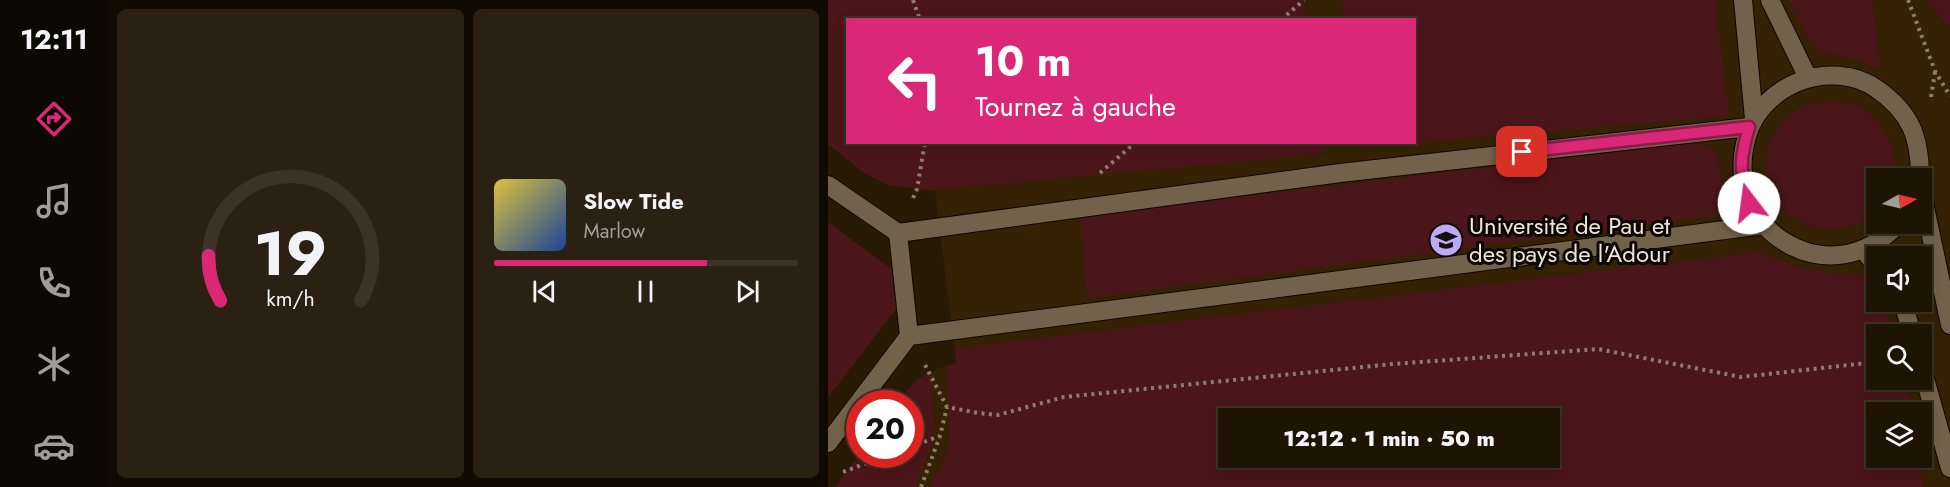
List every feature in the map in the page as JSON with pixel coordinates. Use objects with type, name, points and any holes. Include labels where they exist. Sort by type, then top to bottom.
[{"type":"lane","points":[[1743,0],[1752,123]]},
{"type":"lane","points":[[1770,0],[1808,78]]},
{"type":"lane","points":[[1888,234],[1863,249],[1836,255],[1809,253],[1784,242],[1763,225],[1749,203],[1742,178],[1742,151],[1752,123],[1768,100],[1787,87],[1808,78],[1839,75],[1869,83],[1894,102],[1912,127],[1920,158],[1920,168]]},
{"type":"lane","points":[[828,185],[898,233],[1340,173],[1752,123]]},
{"type":"lane","points":[[909,336],[1763,225]]},
{"type":"lane","points":[[828,443],[909,336],[898,233]]},
{"type":"lane","points":[[1931,234],[1950,325]]},
{"type":"lane","points":[[1863,249],[1866,253]]},
{"type":"lane","points":[[1928,390],[1950,468]]},
{"type":"path","points":[[913,0],[919,18]]},
{"type":"path","points":[[1283,18],[1304,0]]},
{"type":"path","points":[[1908,0],[1935,71],[1950,96]]},
{"type":"path","points":[[913,198],[917,189],[925,144]]},
{"type":"path","points":[[1093,179],[1134,144]]},
{"type":"path","points":[[909,336],[947,407],[940,436],[921,487]]},
{"type":"path","points":[[947,407],[998,415],[1064,397],[1393,364],[1598,349],[1741,377],[1866,363]]},
{"type":"path","points":[[924,442],[940,436]]},
{"type":"path","points":[[834,469],[841,473],[854,468]]},
{"type":"shaded area","name":"Université de Pau et des pays de l'Adour","points":[[828,0],[1950,0],[1950,487],[835,487],[849,468],[924,468],[924,390],[908,390],[913,383],[929,372],[956,362],[935,191],[888,185],[866,174],[828,144]]},
{"type":"shaded area","points":[[828,0],[1302,0],[1305,18],[846,18],[846,144],[1322,144],[1321,154],[935,190],[888,185],[866,174],[828,144]]},
{"type":"shaded area","points":[[1342,0],[1715,0],[1729,113],[1725,116],[1416,143],[1416,18],[1344,18]]},
{"type":"shaded area","points":[[1789,0],[1872,0],[1881,69],[1821,52],[1811,43],[1802,29]]},
{"type":"shaded area","points":[[1927,0],[1950,0],[1950,27],[1948,26]]},
{"type":"shaded area","points":[[1825,101],[1856,106],[1876,121],[1890,142],[1894,168],[1866,168],[1866,218],[1861,222],[1835,229],[1813,226],[1794,218],[1779,204],[1769,186],[1766,166],[1770,145],[1784,121],[1809,104]]},
{"type":"shaded area","points":[[1696,143],[1713,148],[1718,158],[1724,206],[1723,211],[1718,215],[1087,298],[1079,216]]},
{"type":"shaded area","points":[[1360,144],[1406,144],[1361,148]]},
{"type":"shaded area","points":[[828,222],[893,270],[897,308],[828,397]]},
{"type":"shaded area","points":[[1759,252],[1800,268],[1829,273],[1863,274],[1866,279],[1866,312],[1886,312],[1891,324],[1866,324],[1866,390],[1908,390],[1910,402],[1866,402],[1866,468],[1920,468],[1923,487],[930,487],[946,455],[950,436],[946,367],[956,363],[955,348]]},
{"type":"shaded area","points":[[929,372],[935,428],[924,465],[924,390],[908,390],[913,383]]},
{"type":"shaded area","points":[[849,468],[923,468],[915,487],[835,487]]},
{"type":"place","name":"Université de Pau et des pays de l'Adour","points":[[1446,240]]},
{"type":"route","points":[[1522,152],[1749,127],[1742,151],[1742,178],[1749,203]]}]
